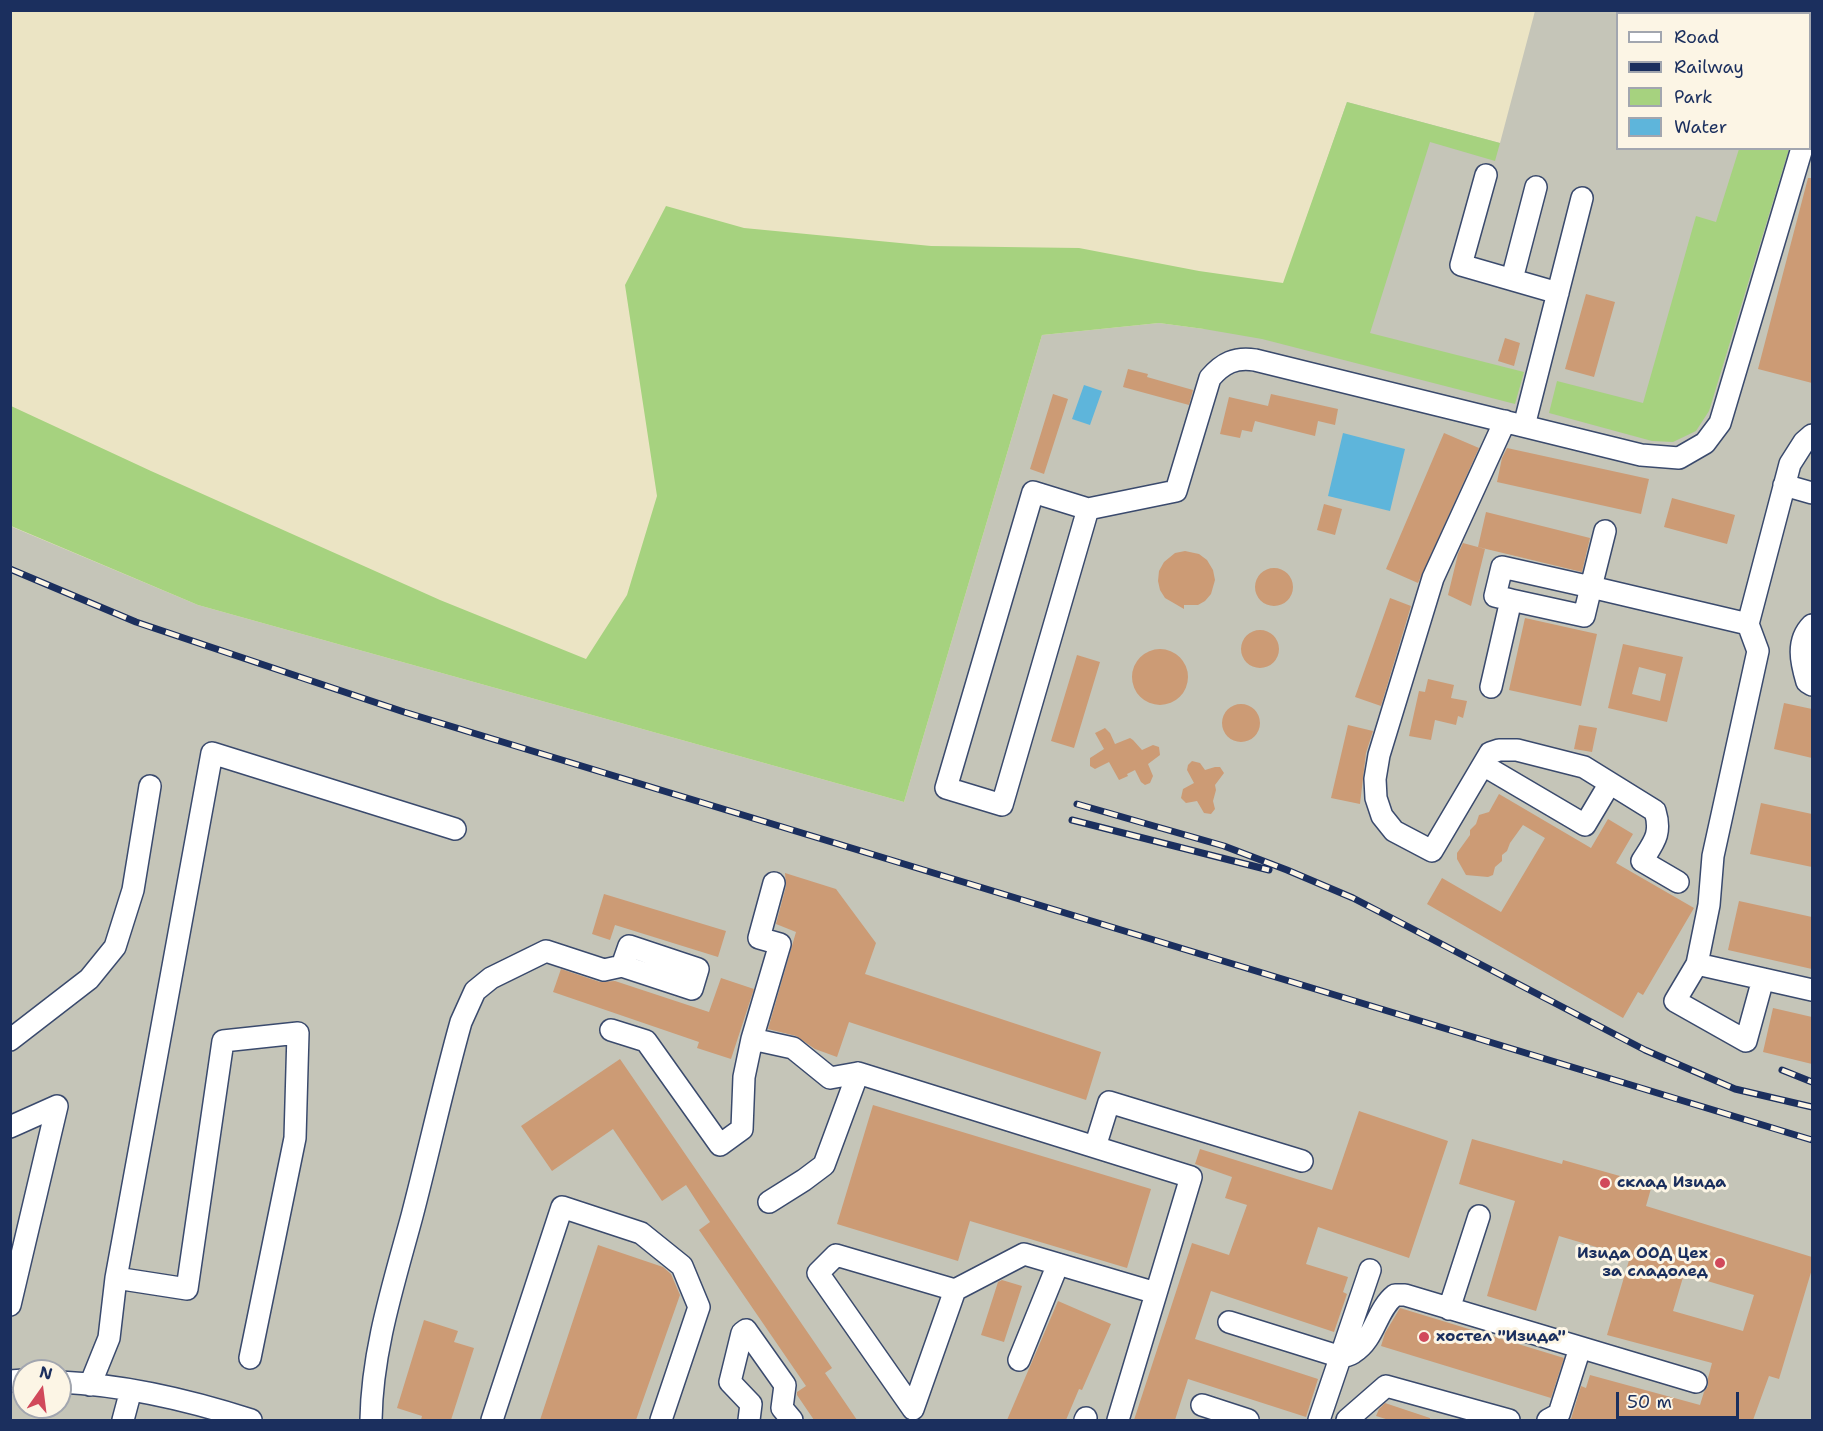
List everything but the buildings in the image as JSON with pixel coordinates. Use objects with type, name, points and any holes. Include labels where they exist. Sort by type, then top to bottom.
[{"type":"street","points":[[1088,509],[1002,805],[946,788],[1033,492],[1088,509],[1176,490],[1210,378],[1227,362],[1242,358],[1641,455],[1679,458],[1705,443],[1720,423],[1801,150]]},
{"type":"street","points":[[1486,175],[1461,265],[1558,293]]},
{"type":"street","points":[[1512,279],[1536,187]]},
{"type":"street","points":[[1582,198],[1558,293],[1514,424],[1440,559],[1379,755],[1375,779],[1376,798],[1382,816],[1394,831],[1432,851],[1490,753],[1499,750],[1517,750],[1584,768],[1655,811],[1660,825],[1656,840],[1642,861],[1678,882]]},
{"type":"street","points":[[1762,979],[1746,1041],[1675,1001],[1697,964],[1709,904],[1713,856],[1758,651],[1748,624],[1790,464],[1804,442],[1812,435]]},
{"type":"street","points":[[1784,485],[1812,493]]},
{"type":"street","points":[[1605,531],[1591,587],[1584,616],[1495,596],[1502,567],[1591,587],[1748,624]]},
{"type":"street","points":[[1491,687],[1511,600]]},
{"type":"street","points":[[1812,625],[1801,645],[1801,662],[1807,682],[1812,684]]},
{"type":"street","points":[[90,1384],[109,1338],[116,1278],[212,753],[455,829]]},
{"type":"street","points":[[1483,765],[1585,825],[1610,783]]},
{"type":"street","points":[[10,1040],[89,979],[115,947],[133,890],[150,786]]},
{"type":"street","points":[[611,1030],[646,1041],[720,1145],[742,1129],[744,1077],[752,1039],[780,944],[759,938],[774,883]]},
{"type":"street","points":[[370,1420],[378,1352],[390,1294],[461,1022],[475,991],[491,978],[546,951],[604,970],[622,966]]},
{"type":"street","points":[[1697,964],[1812,990]]},
{"type":"street","points":[[116,1278],[186,1289],[223,1041],[298,1033],[295,1138],[250,1358]]},
{"type":"street","points":[[752,1039],[793,1048],[830,1078],[858,1073],[1191,1177],[1118,1420]]},
{"type":"street","points":[[769,1202],[824,1165],[858,1073]]},
{"type":"street","points":[[1095,1147],[1109,1102],[1302,1161]]},
{"type":"street","points":[[10,1127],[57,1106],[11,1298]]},
{"type":"street","points":[[492,1420],[562,1207],[640,1233],[682,1266],[699,1307],[661,1420]]},
{"type":"street","points":[[1449,1309],[1479,1216]]},
{"type":"street","points":[[955,1290],[836,1255],[818,1274],[913,1409],[955,1290],[1024,1254],[1156,1293]]},
{"type":"street","points":[[1019,1360],[1058,1264]]},
{"type":"street","points":[[1319,1420],[1370,1270]]},
{"type":"street","points":[[1229,1322],[1341,1358],[1354,1352],[1369,1336],[1386,1302],[1395,1295],[1405,1295],[1696,1382]]},
{"type":"street","points":[[749,1420],[751,1404],[730,1382],[742,1333],[746,1330],[785,1385],[782,1408],[792,1420]]},
{"type":"street","points":[[1548,1420],[1559,1414],[1580,1348]]},
{"type":"street","points":[[72,1383],[131,1390],[214,1415],[251,1420]]},
{"type":"street","points":[[1347,1420],[1386,1386],[1509,1420]]},
{"type":"street","points":[[123,1420],[131,1390]]},
{"type":"street","points":[[1202,1405],[1248,1420]]},
{"type":"shaded area","points":[[1535,11],[1812,11],[1812,1420],[11,1420],[10,526],[198,605],[904,802],[1042,335],[1159,323],[1204,329],[1284,283],[1347,102],[1500,143]]},
{"type":"green space","points":[[1347,102],[1500,143],[1495,161],[1430,142],[1370,333],[1524,372],[1515,404],[1262,339],[1204,329],[1159,323],[1042,335],[904,802],[198,605],[11,526],[11,406],[440,600],[586,659],[627,595],[657,496],[625,285],[666,206],[744,228],[931,246],[1079,248],[1199,271],[1283,283]]},
{"type":"green space","points":[[1739,150],[1789,150],[1709,411],[1696,431],[1673,442],[1652,441],[1549,413],[1557,381],[1643,403],[1696,216],[1716,222]]},
{"type":"water","points":[[1084,385],[1102,391],[1090,425],[1072,419]]},
{"type":"water","points":[[1343,433],[1405,449],[1390,511],[1328,496]]},
{"type":"railway","points":[[10,569],[136,622],[404,712],[1812,1140]]},
{"type":"railway","points":[[1077,804],[1224,846],[1287,870],[1353,898],[1645,1050],[1735,1089],[1812,1107]]},
{"type":"railway","points":[[1072,820],[1269,870]]},
{"type":"railway","points":[[1782,1070],[1812,1082]]},
{"type":"place","name":"склад Изида","points":[[1605,1183]]},
{"type":"place","name":"Изида ООД Цех за сладолед","points":[[1720,1263]]},
{"type":"place","name":"хостел \"Изида\"","points":[[1424,1337]]}]
